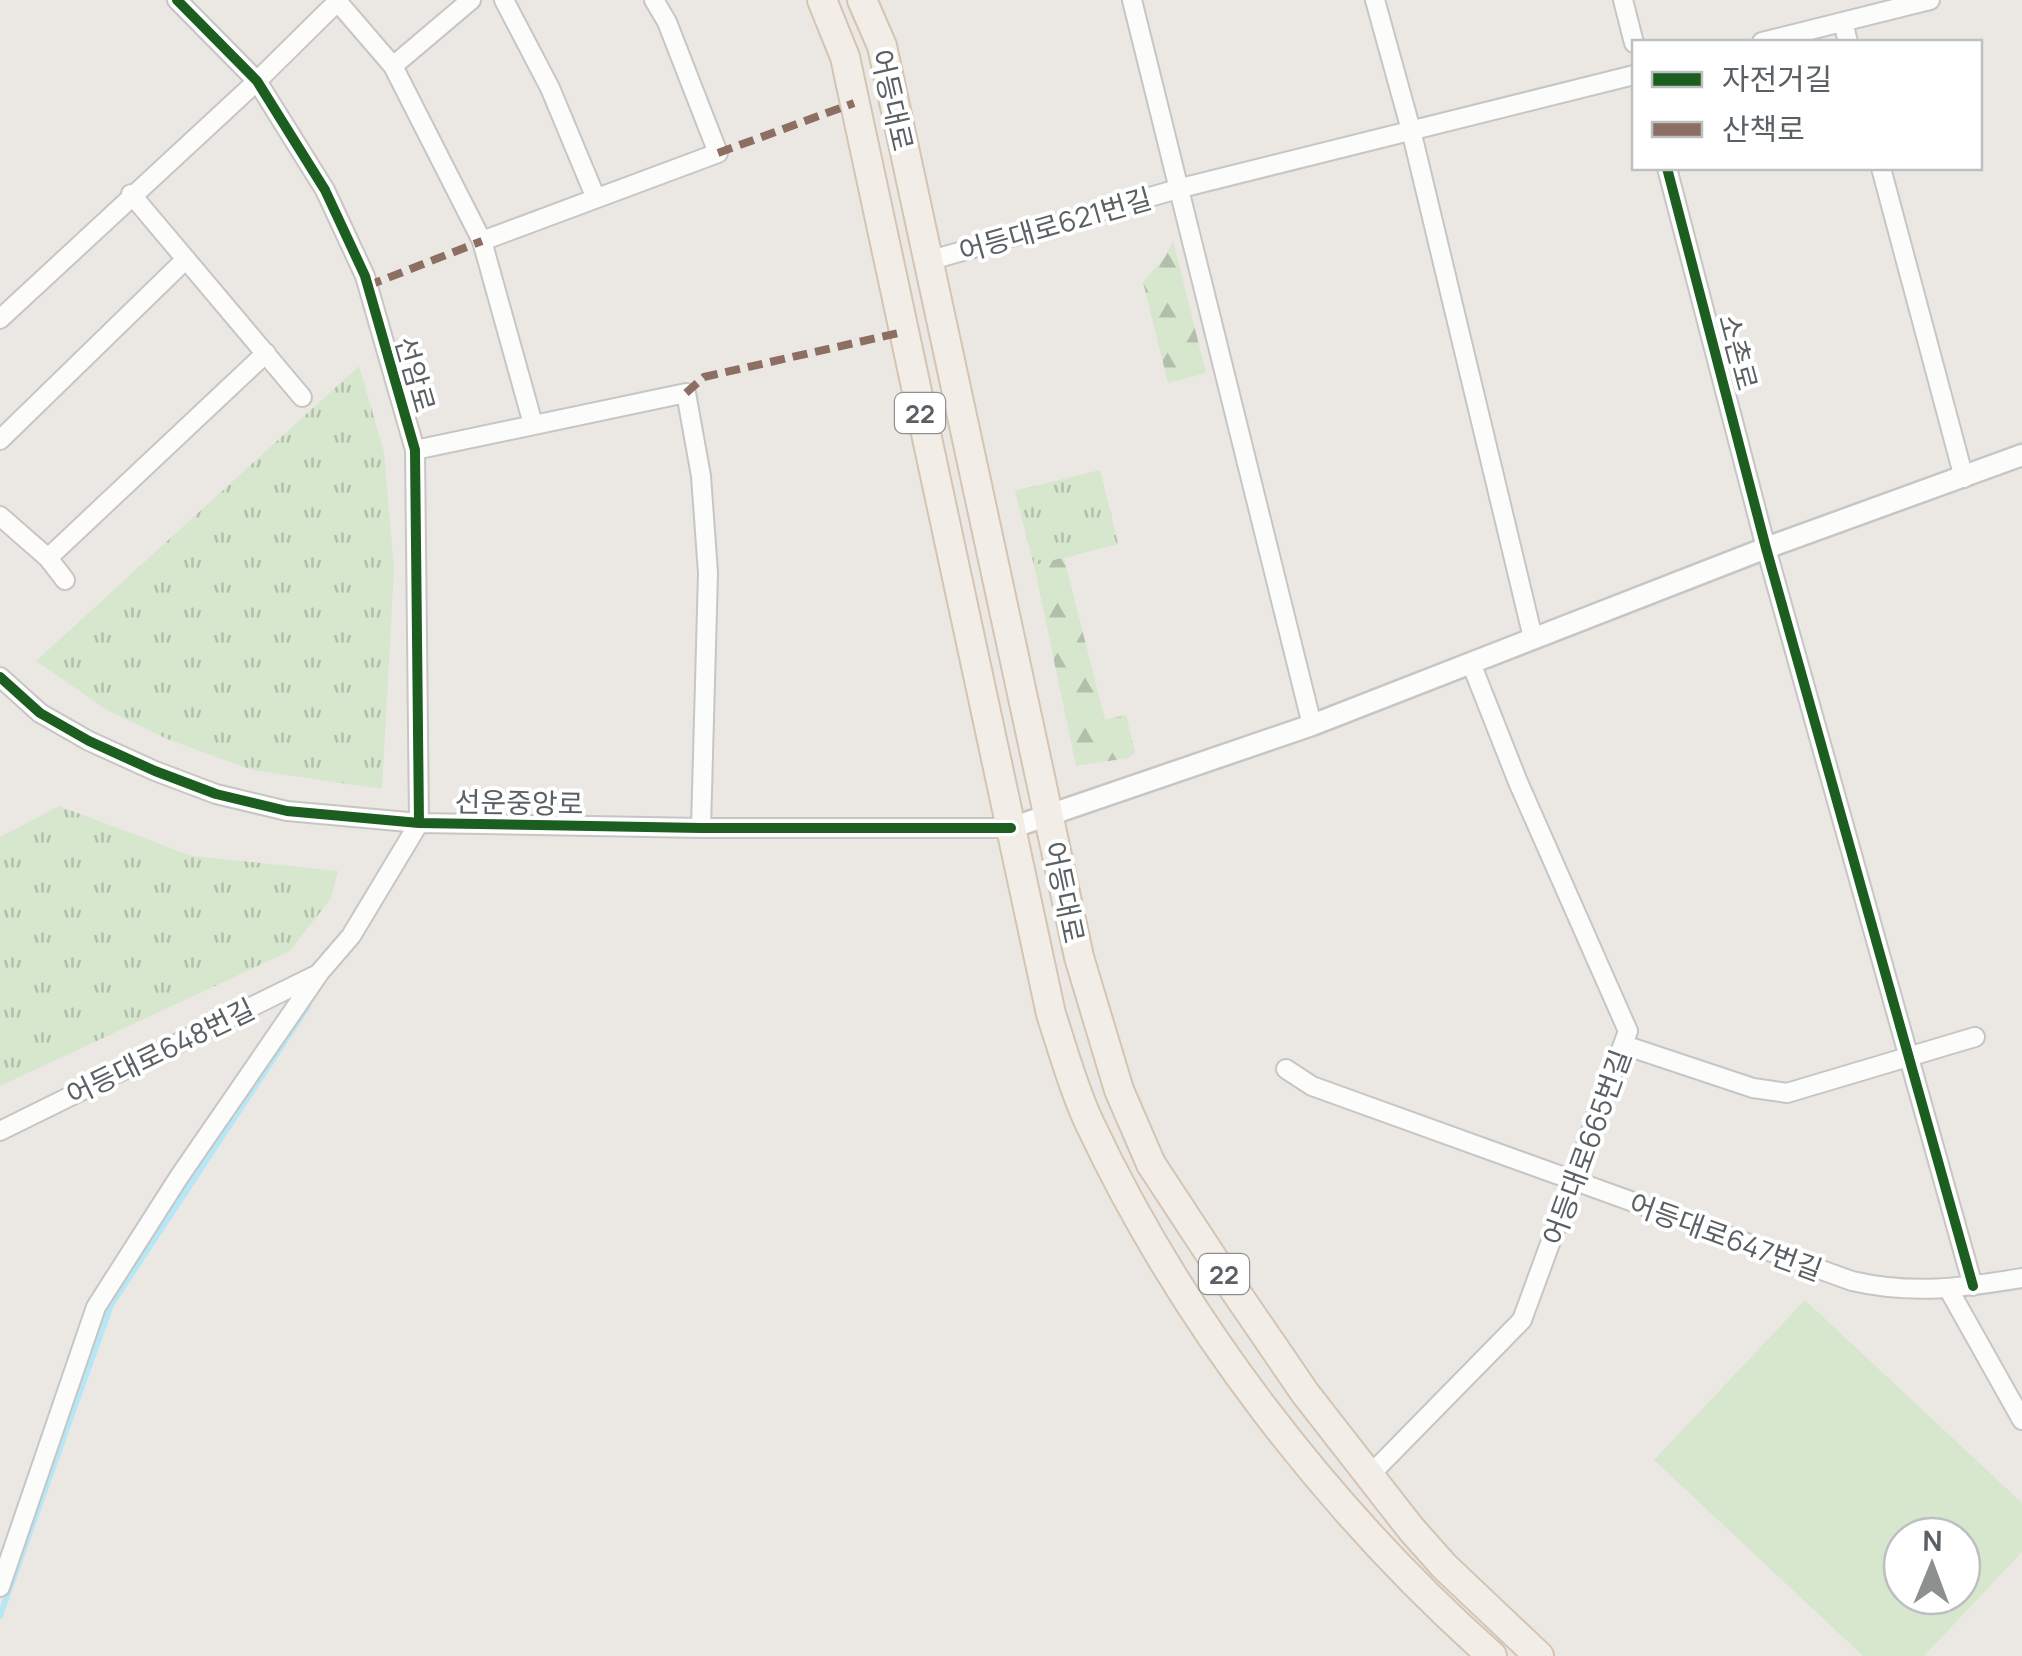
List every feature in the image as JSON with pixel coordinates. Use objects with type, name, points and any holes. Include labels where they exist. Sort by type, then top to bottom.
[{"type":"main road","name":"어등대로","points":[[822,0],[845,57],[1050,1014],[1087,1118],[1118,1181],[1194,1306],[1270,1416],[1357,1523],[1428,1599],[1492,1656]]},
{"type":"main road","name":"어등대로","points":[[862,0],[882,46],[1079,957],[1119,1090],[1151,1164],[1304,1393],[1444,1566],[1539,1656]]},
{"type":"street","name":"선암로","points":[[176,0],[256,81],[324,190],[364,276],[415,450],[419,823]]},
{"type":"street","points":[[393,66],[471,0]]},
{"type":"street","points":[[504,0],[550,88],[595,196]]},
{"type":"street","points":[[482,241],[718,153],[667,22],[654,0]]},
{"type":"street","name":"어등대로621번길","points":[[1132,0],[1181,188]]},
{"type":"street","points":[[1375,0],[1411,130],[1534,638]]},
{"type":"street","points":[[1623,0],[1633,40]]},
{"type":"street","points":[[1770,40],[1930,0]]},
{"type":"street","points":[[0,319],[338,1],[393,66],[482,241],[533,424]]},
{"type":"street","points":[[1842,22],[1847,40]]},
{"type":"street","name":"어등대로621번길","points":[[928,261],[1181,188],[1632,75]]},
{"type":"street","name":"소촌로","points":[[1669,170],[1766,548],[1973,1286]]},
{"type":"street","points":[[1882,170],[1964,478]]},
{"type":"street","points":[[1181,188],[1312,725]]},
{"type":"street","points":[[132,194],[302,397]]},
{"type":"street","points":[[0,440],[186,259]]},
{"type":"street","points":[[48,558],[266,353]]},
{"type":"street","points":[[415,450],[686,393],[702,476],[708,573],[701,828]]},
{"type":"street","points":[[1011,828],[1312,725],[1766,548],[2022,455]]},
{"type":"street","points":[[0,516],[48,558],[65,580]]},
{"type":"street","name":"어등대로665번길","points":[[1368,1476],[1522,1320],[1628,1031],[1471,664]]},
{"type":"street","name":"선운중앙로","points":[[0,678],[40,713],[89,742],[216,794],[286,810],[419,823],[1011,828]]},
{"type":"street","points":[[0,1587],[96,1308],[320,972],[351,936],[419,823]]},
{"type":"street","name":"어등대로648번길","points":[[0,1131],[320,972]]},
{"type":"street","points":[[1624,1046],[1771,1093],[1812,1087],[1976,1037]]},
{"type":"street","name":"어등대로647번길","points":[[1286,1069],[1312,1086],[1852,1281],[1878,1287],[1949,1290],[2022,1278]]},
{"type":"street","points":[[1949,1290],[2016,1400],[2022,1420]]},
{"type":"green space","points":[[1173,241],[1206,373],[1168,383],[1143,282]]},
{"type":"green space","points":[[359,366],[384,452],[394,569],[382,789],[252,770],[167,739],[107,710],[36,661]]},
{"type":"green space","points":[[1100,470],[1118,544],[1064,558],[1105,720],[1126,715],[1135,752],[1128,758],[1076,766],[1015,491]]},
{"type":"green space","points":[[1100,470],[1118,544],[1034,565],[1015,491]]},
{"type":"green space","points":[[59,806],[192,856],[338,871],[331,898],[290,951],[0,1086],[0,837]]},
{"type":"green space","points":[[1805,1300],[2022,1503],[2022,1552],[1982,1594],[1982,1516],[1882,1516],[1882,1616],[1962,1616],[1924,1656],[1863,1656],[1654,1460]]},
{"type":"waterway","points":[[0,1616],[111,1305],[308,1006]]},
{"type":"marked path","points":[[718,153],[854,103]]},
{"type":"marked path","points":[[367,286],[482,241]]},
{"type":"marked path","points":[[686,393],[704,377],[903,332]]},
{"type":"cycle path","points":[[177,0],[257,81],[325,190],[365,276],[415,450],[419,823]]},
{"type":"cycle path","points":[[1668,170],[1766,548],[1973,1286]]},
{"type":"cycle path","points":[[0,677],[40,713],[89,741],[216,794],[287,811],[419,823],[1011,828]]}]
